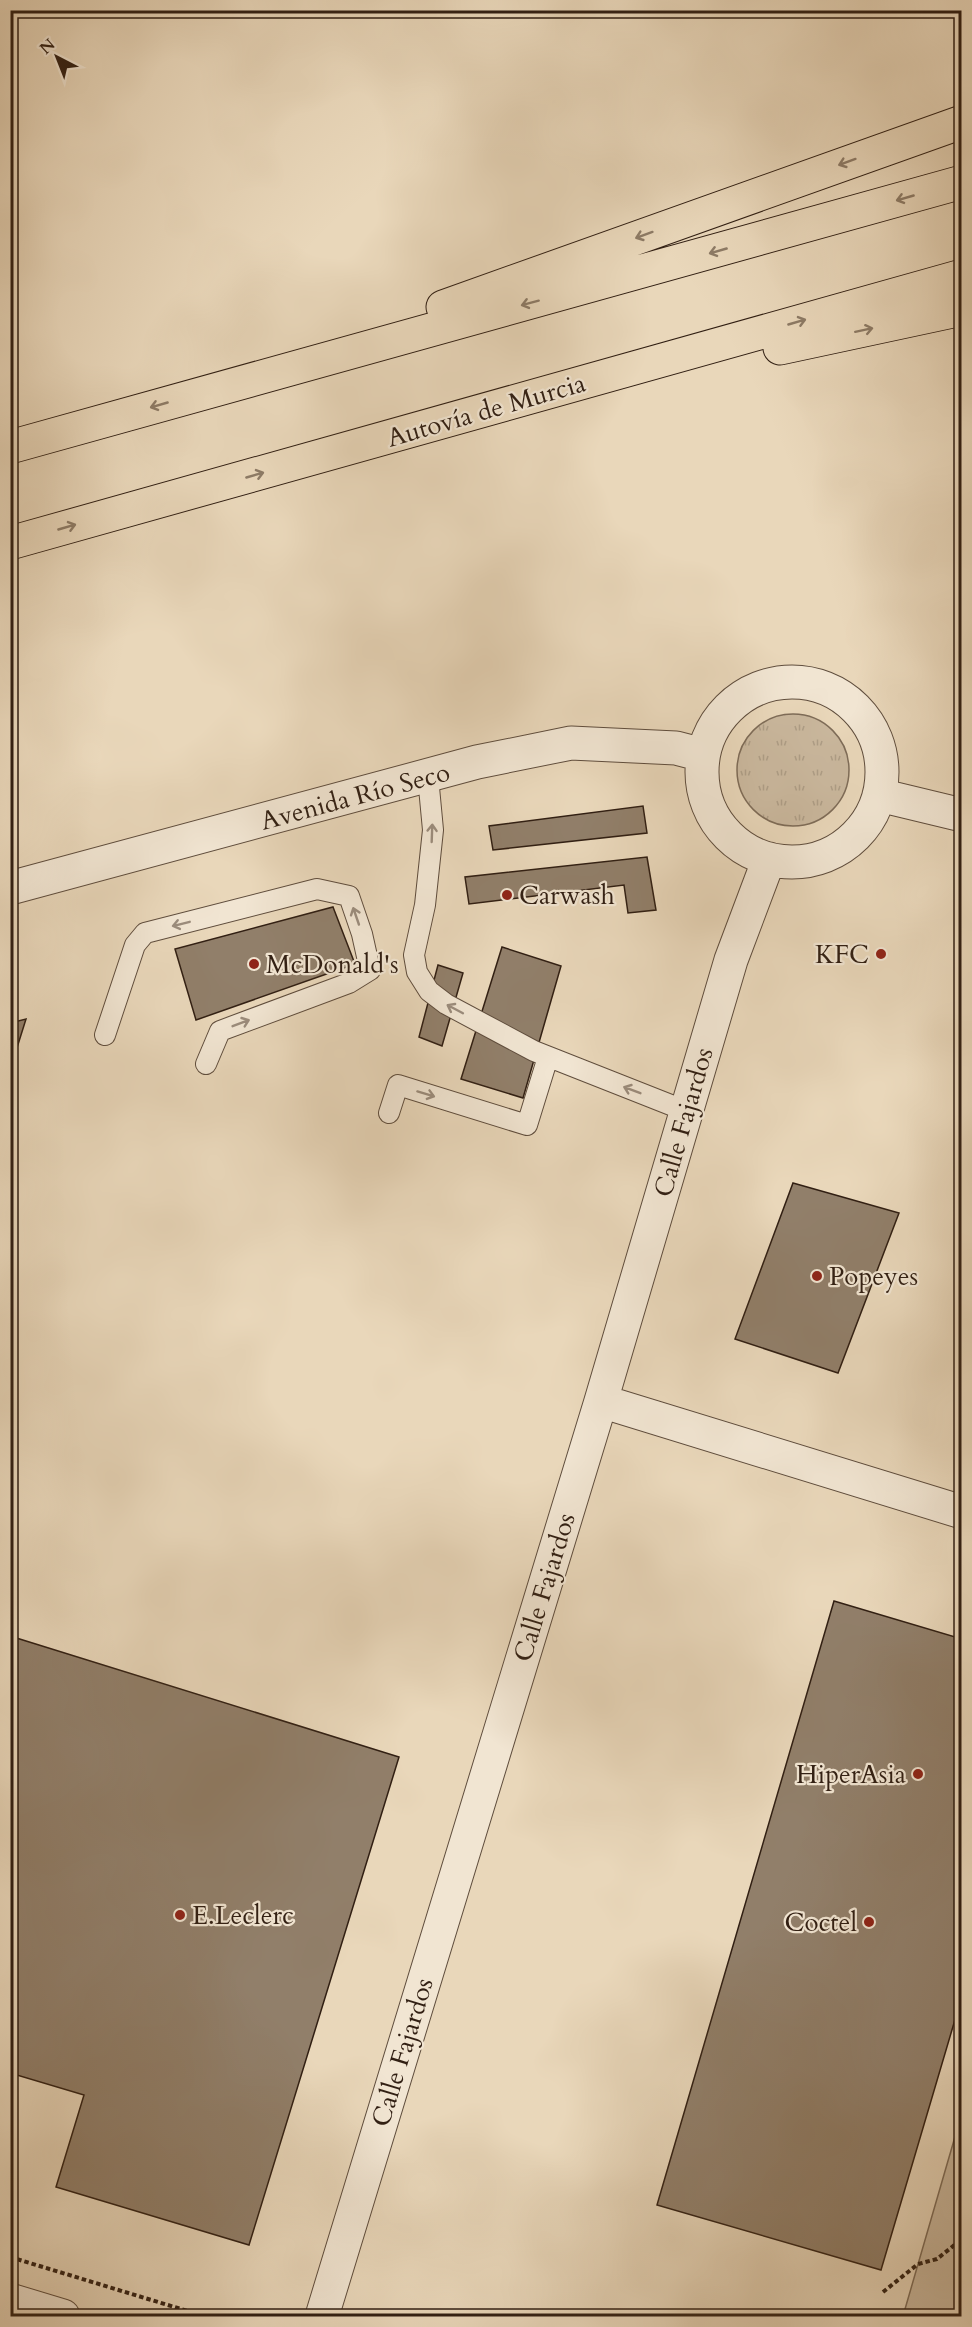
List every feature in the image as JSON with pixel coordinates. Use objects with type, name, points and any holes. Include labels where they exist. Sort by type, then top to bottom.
[{"type":"highway","points":[[194,395],[962,122]]},
{"type":"highway","points":[[10,447],[962,182]]},
{"type":"highway","name":"Autovía de Murcia","points":[[10,543],[962,276]]},
{"type":"highway","points":[[458,418],[962,309]]},
{"type":"street","points":[[783,682],[812,684],[839,694],[861,713],[876,738],[882,766],[879,795],[868,820],[849,841],[825,856],[797,862],[769,859],[751,852],[721,828],[704,793],[703,755],[714,728],[731,705],[755,690],[783,682]]},
{"type":"street","name":"Avenida Río Seco","points":[[10,888],[477,762],[571,743],[676,748],[703,755]]},
{"type":"street","points":[[879,795],[962,815]]},
{"type":"street","name":"Calle Fajardos","points":[[322,2316],[601,1401],[730,960],[769,859]]},
{"type":"street","points":[[601,1401],[962,1512]]},
{"type":"street","points":[[10,2300],[63,2316]]},
{"type":"lane","points":[[428,777],[434,830],[425,905],[414,955],[417,972],[429,992],[446,1004],[548,1057],[687,1111]]},
{"type":"lane","points":[[105,1035],[135,945],[145,933],[317,889],[349,896],[362,934],[370,970],[349,983],[220,1032],[206,1064]]},
{"type":"lane","points":[[389,1113],[398,1085],[527,1125],[548,1057]]},
{"type":"path","points":[[883,2292],[918,2264],[937,2259],[962,2239]]},
{"type":"path","points":[[10,2257],[204,2316]]},
{"type":"green space","points":[[793,714],[814,719],[832,731],[844,749],[849,770],[844,791],[832,809],[814,821],[793,826],[772,821],[754,809],[742,791],[737,770],[742,749],[754,731],[772,719]]},
{"type":"green space","points":[[961,2116],[961,2316],[903,2316]]},
{"type":"building","points":[[643,806],[647,833],[493,850],[489,826]]},
{"type":"building","name":"Carwash","points":[[647,857],[656,910],[628,913],[624,885],[469,904],[465,877]]},
{"type":"building","points":[[333,907],[355,964],[196,1020],[175,949]]},
{"type":"building","points":[[502,947],[561,966],[523,1098],[461,1079]]},
{"type":"building","points":[[438,965],[463,973],[442,1046],[419,1037]]},
{"type":"building","points":[[26,1019],[10,1070],[10,1023]]},
{"type":"building","name":"Popeyes","points":[[793,1183],[899,1213],[838,1373],[735,1339]]},
{"type":"building","points":[[834,1601],[962,1639],[962,1996],[881,2270],[657,2205]]},
{"type":"building","name":"E.Leclerc","points":[[10,1636],[399,1757],[249,2245],[56,2187],[84,2095],[10,2073]]},
{"type":"place","name":"Carwash","points":[[507,895]]},
{"type":"place","name":"KFC","points":[[881,954]]},
{"type":"place","name":"McDonald's","points":[[254,964]]},
{"type":"place","name":"Popeyes","points":[[817,1276]]},
{"type":"place","name":"HiperAsia","points":[[918,1774]]},
{"type":"place","name":"E.Leclerc","points":[[180,1915]]},
{"type":"place","name":"Coctel","points":[[869,1922]]}]
